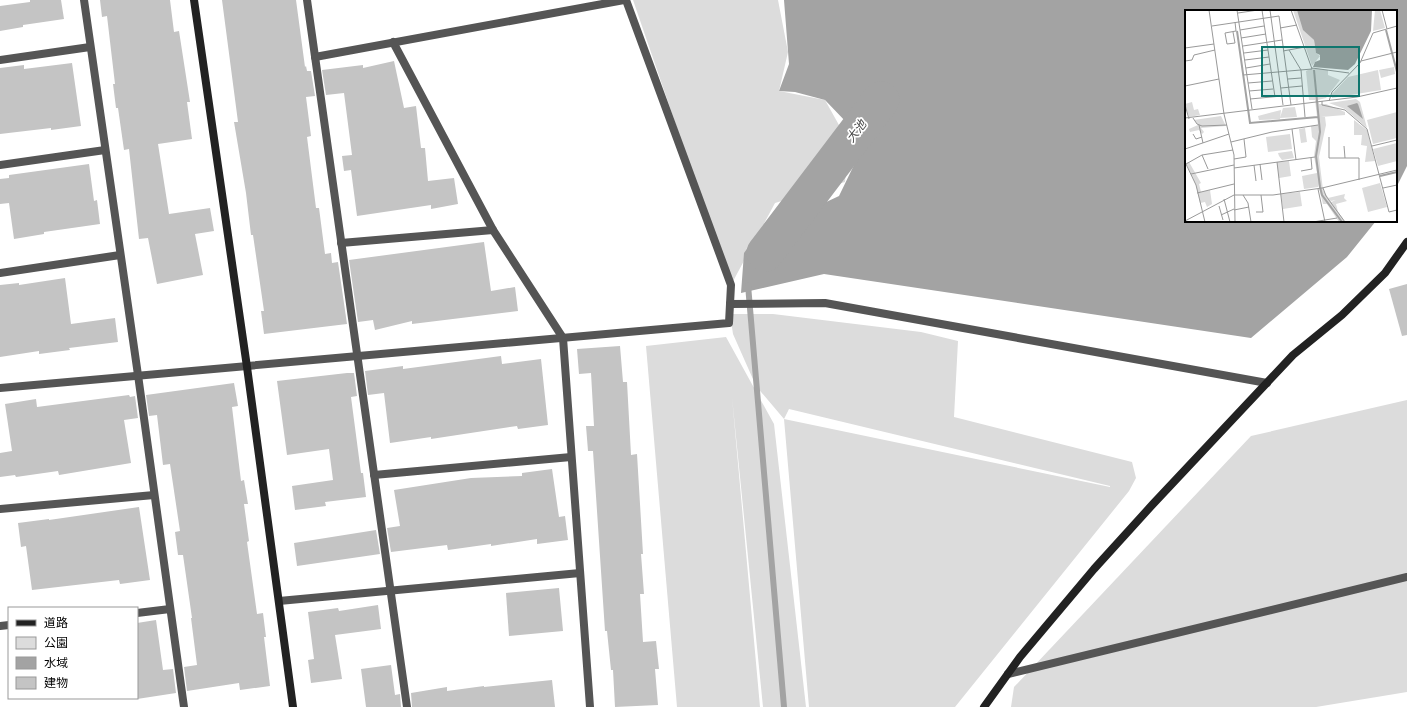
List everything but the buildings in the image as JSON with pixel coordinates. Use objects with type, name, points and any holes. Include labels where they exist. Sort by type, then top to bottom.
[{"type":"street","points":[[84,0],[184,707]]},
{"type":"street","points":[[194,0],[247,367],[293,707]]},
{"type":"street","points":[[307,0],[407,707]]},
{"type":"street","points":[[0,388],[138,375],[247,367],[729,322],[731,285],[625,0],[315,57]]},
{"type":"street","points":[[393,42],[493,230],[563,338],[590,707]]},
{"type":"street","points":[[0,60],[90,47]]},
{"type":"street","points":[[0,165],[105,150]]},
{"type":"street","points":[[341,243],[493,230]]},
{"type":"street","points":[[984,707],[1020,657],[1094,569],[1153,504],[1293,355],[1342,315],[1385,273],[1407,242]]},
{"type":"street","points":[[0,273],[120,255]]},
{"type":"street","points":[[730,304],[826,303],[1267,383]]},
{"type":"street","points":[[374,475],[571,457]]},
{"type":"street","points":[[0,509],[154,495]]},
{"type":"street","points":[[279,601],[580,573]]},
{"type":"street","points":[[1008,674],[1407,577]]},
{"type":"street","points":[[138,613],[170,609]]},
{"type":"green space","points":[[633,0],[778,0],[788,52],[779,91],[825,100],[849,143],[845,182],[775,203],[731,285]]},
{"type":"green space","points":[[730,314],[773,314],[921,332],[958,341],[954,417],[1132,462],[1136,478],[1129,491],[955,707],[809,707],[784,419],[756,386],[733,334]],"holes":[[[789,409],[1110,486],[1110,487],[784,419]]]},
{"type":"green space","points":[[726,337],[774,424],[806,707],[763,707],[732,397],[760,707],[677,707],[646,346]]},
{"type":"green space","points":[[1407,400],[1407,692],[1316,707],[1011,707],[1014,687],[1251,436]]},
{"type":"water","points":[[784,0],[1407,0],[1407,166],[1397,186],[1397,10],[1185,10],[1185,222],[1375,222],[1347,257],[1251,338],[824,274],[741,293],[744,253],[770,217],[807,211],[839,196],[854,165],[848,124],[825,100],[795,92],[779,91],[789,64]]},
{"type":"waterway","name":"大池","points":[[765,253],[881,100]]},
{"type":"waterway","points":[[748,285],[784,707]]}]
